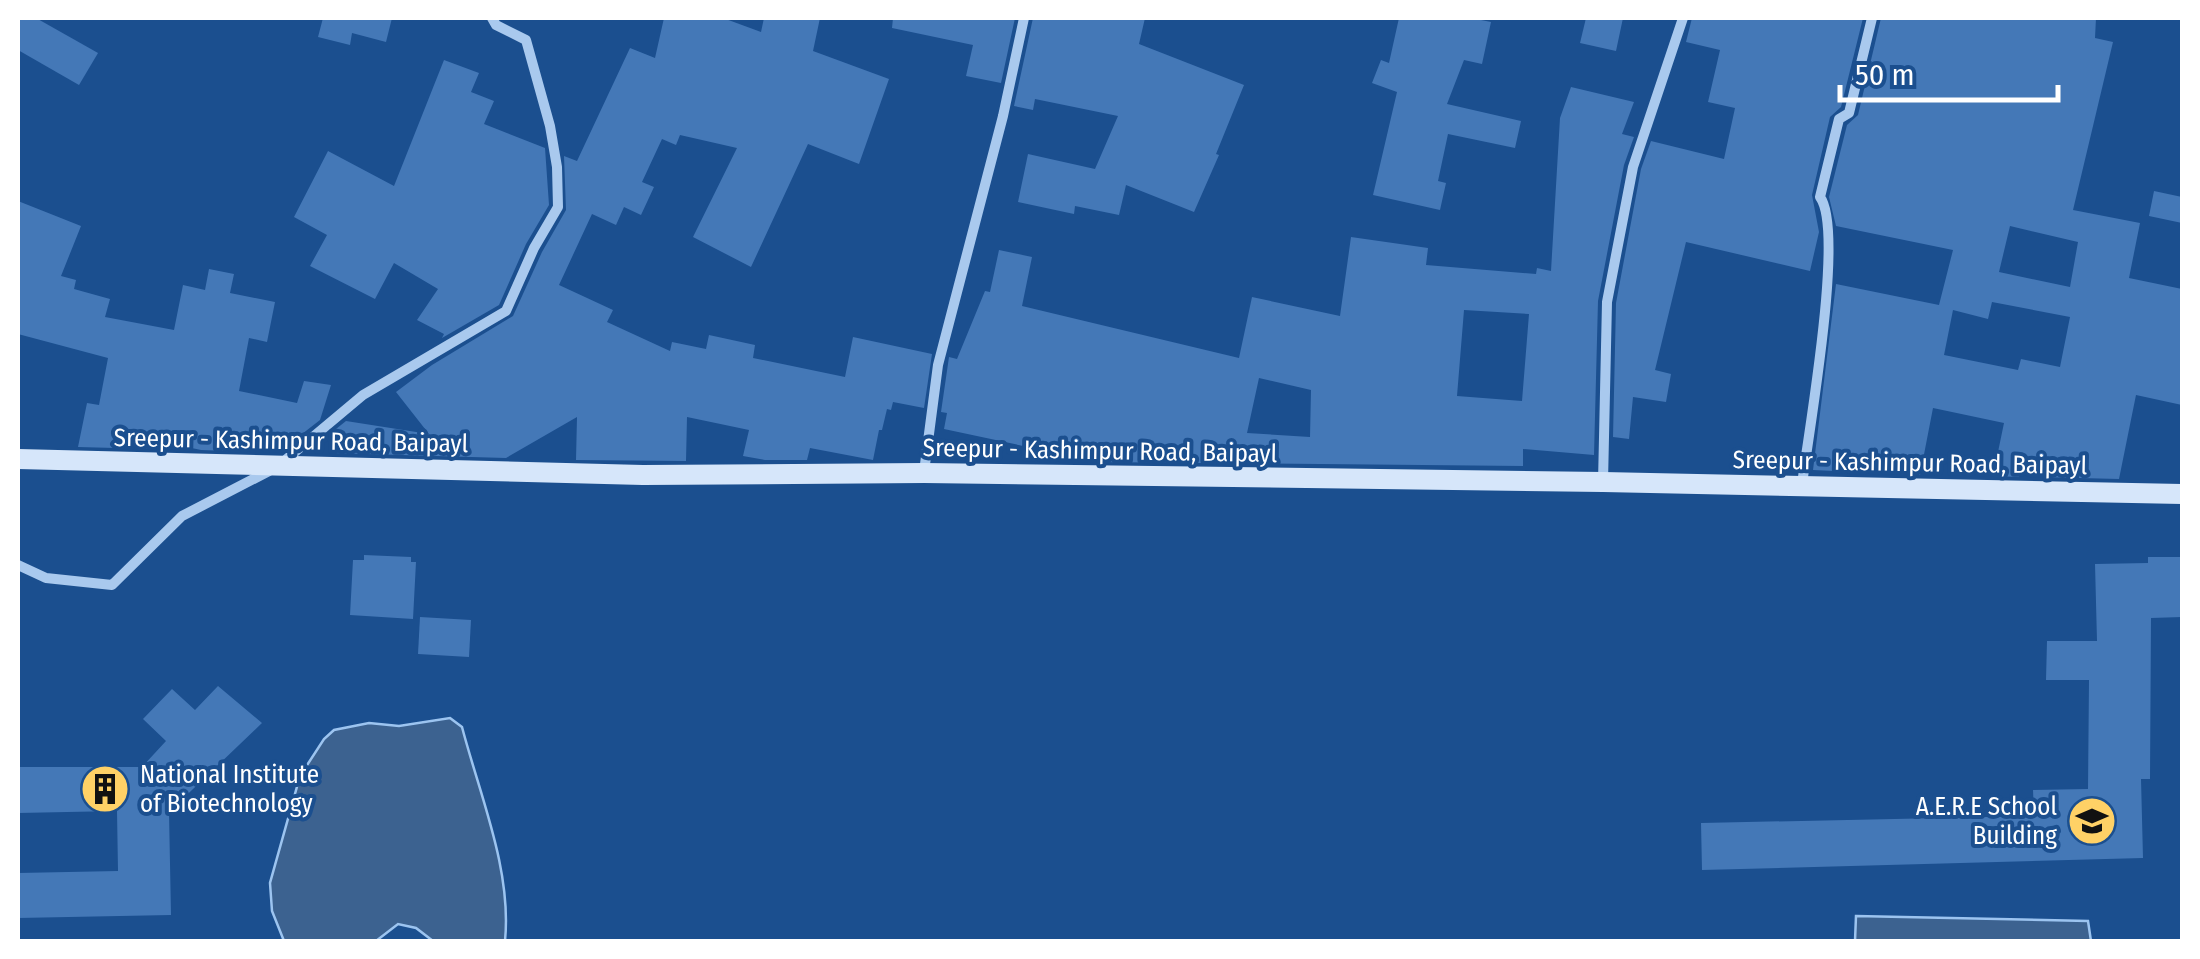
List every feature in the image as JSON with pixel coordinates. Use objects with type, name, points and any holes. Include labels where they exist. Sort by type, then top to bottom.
[{"type":"street","points":[[18,565],[46,578],[112,585],[182,516],[280,465],[363,396],[506,311],[534,248],[558,208],[557,167],[526,40],[496,25],[492,18]]},
{"type":"street","points":[[924,474],[938,366],[1003,116],[1024,18]]},
{"type":"street","points":[[1603,482],[1607,302],[1632,167],[1684,18]]},
{"type":"street","points":[[1802,485],[1830,258],[1827,206],[1820,197],[1839,120],[1850,114],[1872,18]]},
{"type":"street","name":"Sreepur - Kashimpur Road, Baipayl","points":[[18,460],[644,474],[1603,482],[2182,494]]},
{"type":"water","points":[[450,718],[462,727],[493,833],[504,887],[505,941],[433,941],[416,928],[398,924],[376,941],[284,941],[272,911],[270,883],[300,776],[324,739],[334,730],[369,723],[399,726]]},
{"type":"water","points":[[1856,916],[2088,921],[2091,941],[1855,941]]},
{"type":"building","points":[[18,18],[36,18],[98,53],[79,85],[18,50]]},
{"type":"building","points":[[323,18],[392,18],[386,42],[352,33],[350,45],[318,37]]},
{"type":"building","points":[[664,18],[723,18],[761,32],[764,18],[820,18],[813,51],[889,79],[859,164],[808,144],[751,267],[693,237],[737,148],[680,135],[676,145],[662,139],[642,182],[654,187],[641,215],[624,207],[616,225],[592,214],[559,285],[613,310],[607,322],[670,351],[672,342],[706,349],[709,335],[755,345],[753,358],[845,377],[853,337],[932,354],[924,408],[893,402],[879,430],[873,460],[810,448],[807,460],[743,456],[749,430],[687,417],[686,461],[576,460],[577,417],[506,458],[332,453],[336,429],[346,421],[429,434],[396,392],[432,365],[513,316],[566,210],[564,156],[577,161],[630,48],[655,58]]},
{"type":"building","points":[[893,18],[1015,18],[1001,83],[966,76],[973,45],[892,28]]},
{"type":"building","points":[[1033,18],[1145,18],[1139,44],[1244,85],[1194,212],[1126,185],[1119,215],[1075,206],[1074,214],[1018,202],[1028,154],[1095,169],[1118,116],[1035,99],[1033,110],[1014,106]]},
{"type":"building","points":[[1399,18],[1471,18],[1491,22],[1482,64],[1464,60],[1447,104],[1521,121],[1515,148],[1448,134],[1438,181],[1446,183],[1440,210],[1373,195],[1397,92],[1372,83],[1381,60],[1389,63]]},
{"type":"building","points":[[1586,18],[1623,18],[1616,51],[1580,43]]},
{"type":"building","points":[[1692,18],[1863,18],[1841,107],[1830,117],[1812,195],[1819,232],[1810,271],[1686,242],[1655,370],[1671,374],[1666,402],[1633,397],[1629,439],[1613,437],[1616,303],[1641,169],[1651,141],[1724,159],[1735,108],[1708,102],[1720,50],[1686,42]]},
{"type":"building","points":[[1881,18],[2096,18],[2095,38],[2113,42],[2073,210],[2140,223],[2129,278],[2182,289],[2182,405],[2136,395],[2119,479],[2019,473],[2019,477],[1993,476],[2004,423],[1933,408],[1920,475],[1813,470],[1836,284],[1939,305],[1953,250],[1836,226],[1829,197],[1847,125],[1858,115]],"holes":[[[2010,226],[2078,242],[2070,287],[1999,272]],[[1992,302],[2070,317],[2060,367],[2021,359],[2018,370],[1944,355],[1953,310],[1988,319]]]},
{"type":"building","points":[[444,60],[479,73],[471,92],[494,101],[484,124],[545,148],[549,205],[526,244],[499,305],[442,338],[444,334],[417,320],[438,289],[394,263],[375,299],[310,266],[327,235],[294,217],[328,151],[394,186]]},
{"type":"building","points":[[1571,87],[1634,102],[1622,134],[1634,137],[1624,165],[1598,301],[1594,455],[1523,449],[1523,466],[1098,462],[944,429],[947,413],[941,412],[949,357],[957,359],[985,291],[990,292],[999,250],[1032,257],[1022,306],[1239,358],[1252,297],[1340,316],[1351,237],[1428,248],[1426,265],[1536,274],[1537,268],[1551,271],[1560,118]],"holes":[[[1464,310],[1529,314],[1522,401],[1457,396]],[[1259,378],[1311,390],[1310,437],[1247,433]]]},
{"type":"building","points":[[2154,191],[2182,197],[2182,223],[2149,216]]},
{"type":"building","points":[[18,201],[81,226],[61,276],[76,280],[74,289],[110,299],[105,317],[174,330],[183,285],[205,290],[209,269],[234,274],[230,293],[275,302],[267,342],[249,338],[239,391],[297,403],[304,381],[331,385],[320,420],[302,434],[292,433],[289,446],[282,452],[231,440],[229,451],[173,444],[172,449],[147,449],[116,442],[115,448],[78,447],[87,403],[99,405],[108,358],[18,334]]},
{"type":"building","points":[[364,555],[411,557],[411,562],[416,562],[413,619],[350,615],[353,560],[364,560]]},
{"type":"building","points":[[2148,557],[2181,557],[2182,617],[2151,618],[2150,779],[2141,779],[2143,858],[1702,870],[1701,823],[2034,816],[2033,790],[2088,789],[2089,680],[2046,680],[2047,641],[2097,641],[2095,564],[2148,563]]},
{"type":"building","points":[[420,617],[471,620],[469,657],[418,654]]},
{"type":"building","name":"National Institute of Biotechnology","points":[[218,686],[262,723],[169,812],[171,915],[18,918],[18,873],[118,871],[117,811],[18,813],[18,767],[142,767],[166,741],[143,719],[172,689],[195,710]]},
{"type":"place","name":"National Institute of Biotechnology","points":[[105,789]]},
{"type":"place","name":"A.E.R.E School Building","points":[[2092,821]]}]
